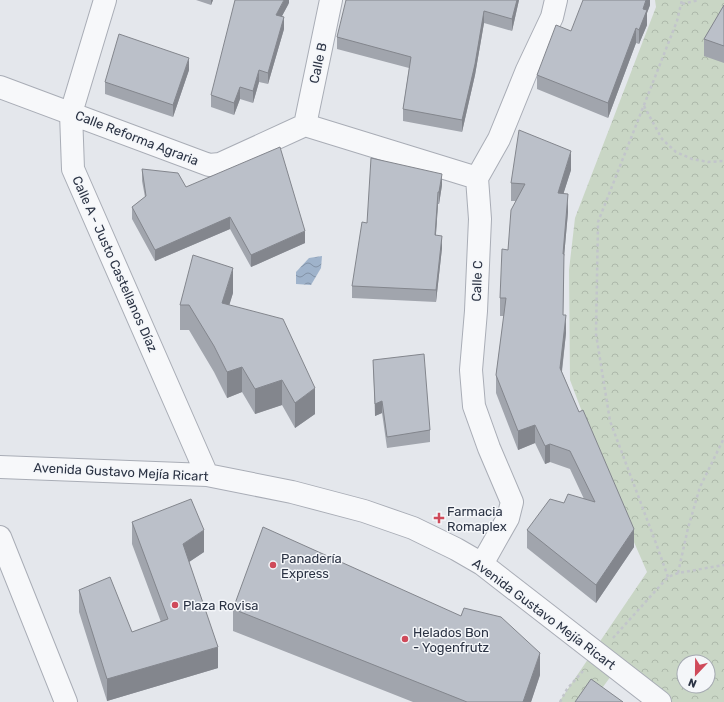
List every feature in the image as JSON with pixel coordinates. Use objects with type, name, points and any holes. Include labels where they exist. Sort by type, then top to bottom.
[{"type":"street","name":"Calle A - Justo Castellanos Díaz","points":[[105,0],[71,113],[73,169],[207,475]]},
{"type":"street","name":"Calle B","points":[[305,125],[331,0]]},
{"type":"street","points":[[305,125],[477,178],[499,139],[527,70],[552,17],[556,0]]},
{"type":"street","name":"Calle Reforma Agraria","points":[[0,87],[209,165],[220,164],[305,125]]},
{"type":"street","name":"Calle C","points":[[477,178],[480,220],[476,311],[471,370],[474,406],[489,448],[512,502],[508,518],[482,564]]},
{"type":"street","name":"Avenida Gustavo Mejía Ricart","points":[[0,466],[207,475],[292,492],[364,511],[413,528],[456,549],[482,564],[660,702]]},
{"type":"street","points":[[0,537],[66,702]]},
{"type":"path","points":[[668,577],[610,421],[596,334],[598,222],[677,21],[682,0]]},
{"type":"path","points":[[682,4],[699,0]]},
{"type":"path","points":[[644,106],[662,139],[676,152],[692,159],[708,162],[724,161]]},
{"type":"path","points":[[678,574],[688,528],[700,487],[724,438]]},
{"type":"path","points":[[560,702],[567,689],[668,577],[724,565]]},
{"type":"green space","points":[[655,0],[724,0],[724,702],[665,702],[619,665],[592,702],[559,702],[647,572],[613,494],[570,380],[569,270],[575,218],[656,7]]},
{"type":"water","points":[[322,256],[321,268],[311,285],[296,284],[296,272],[309,258]]},
{"type":"building","points":[[235,0],[284,0],[276,15],[284,17],[268,73],[259,70],[253,91],[240,87],[234,103],[211,95]]},
{"type":"building","points":[[346,0],[517,0],[512,19],[484,11],[475,64],[462,120],[403,109],[411,57],[337,37]]},
{"type":"building","points":[[583,0],[646,0],[643,9],[647,10],[639,30],[636,28],[608,103],[537,75],[556,25],[571,31]]},
{"type":"building","points":[[724,5],[724,46],[704,39]]},
{"type":"building","points":[[119,34],[189,58],[173,105],[105,82]]},
{"type":"building","points":[[519,130],[571,151],[558,193],[568,194],[563,254],[563,315],[566,315],[560,368],[579,412],[583,410],[634,529],[596,585],[527,530],[550,499],[564,503],[568,494],[595,502],[570,451],[550,444],[545,446],[535,425],[518,431],[496,375],[506,298],[500,298],[502,249],[508,250],[511,210],[525,184],[511,183]]},
{"type":"building","points":[[280,147],[305,231],[251,255],[230,217],[155,250],[132,207],[146,196],[142,169],[178,173],[186,187]]},
{"type":"building","points":[[371,158],[442,174],[438,192],[435,235],[442,236],[436,290],[352,286],[362,222],[367,223]]},
{"type":"building","points":[[193,255],[233,268],[222,303],[283,319],[315,388],[295,403],[282,380],[255,389],[242,367],[227,372],[214,346],[189,305],[180,305]]},
{"type":"building","points":[[424,354],[430,430],[387,437],[382,401],[375,404],[373,360]]},
{"type":"building","name":"Plaza Rovisa","points":[[191,499],[204,530],[183,544],[218,647],[107,679],[79,590],[110,577],[132,632],[168,619],[132,522]]},
{"type":"building","points":[[263,527],[461,616],[464,608],[501,617],[540,653],[523,702],[467,702],[233,609]]},
{"type":"building","points":[[591,679],[623,702],[575,702]]},
{"type":"place","name":"Farmacia Romaplex","points":[[439,518]]},
{"type":"place","name":"Panadería Express","points":[[273,565]]},
{"type":"place","name":"Plaza Rovisa","points":[[175,605]]},
{"type":"place","name":"Helados Bon - Yogenfrutz","points":[[405,639]]}]
